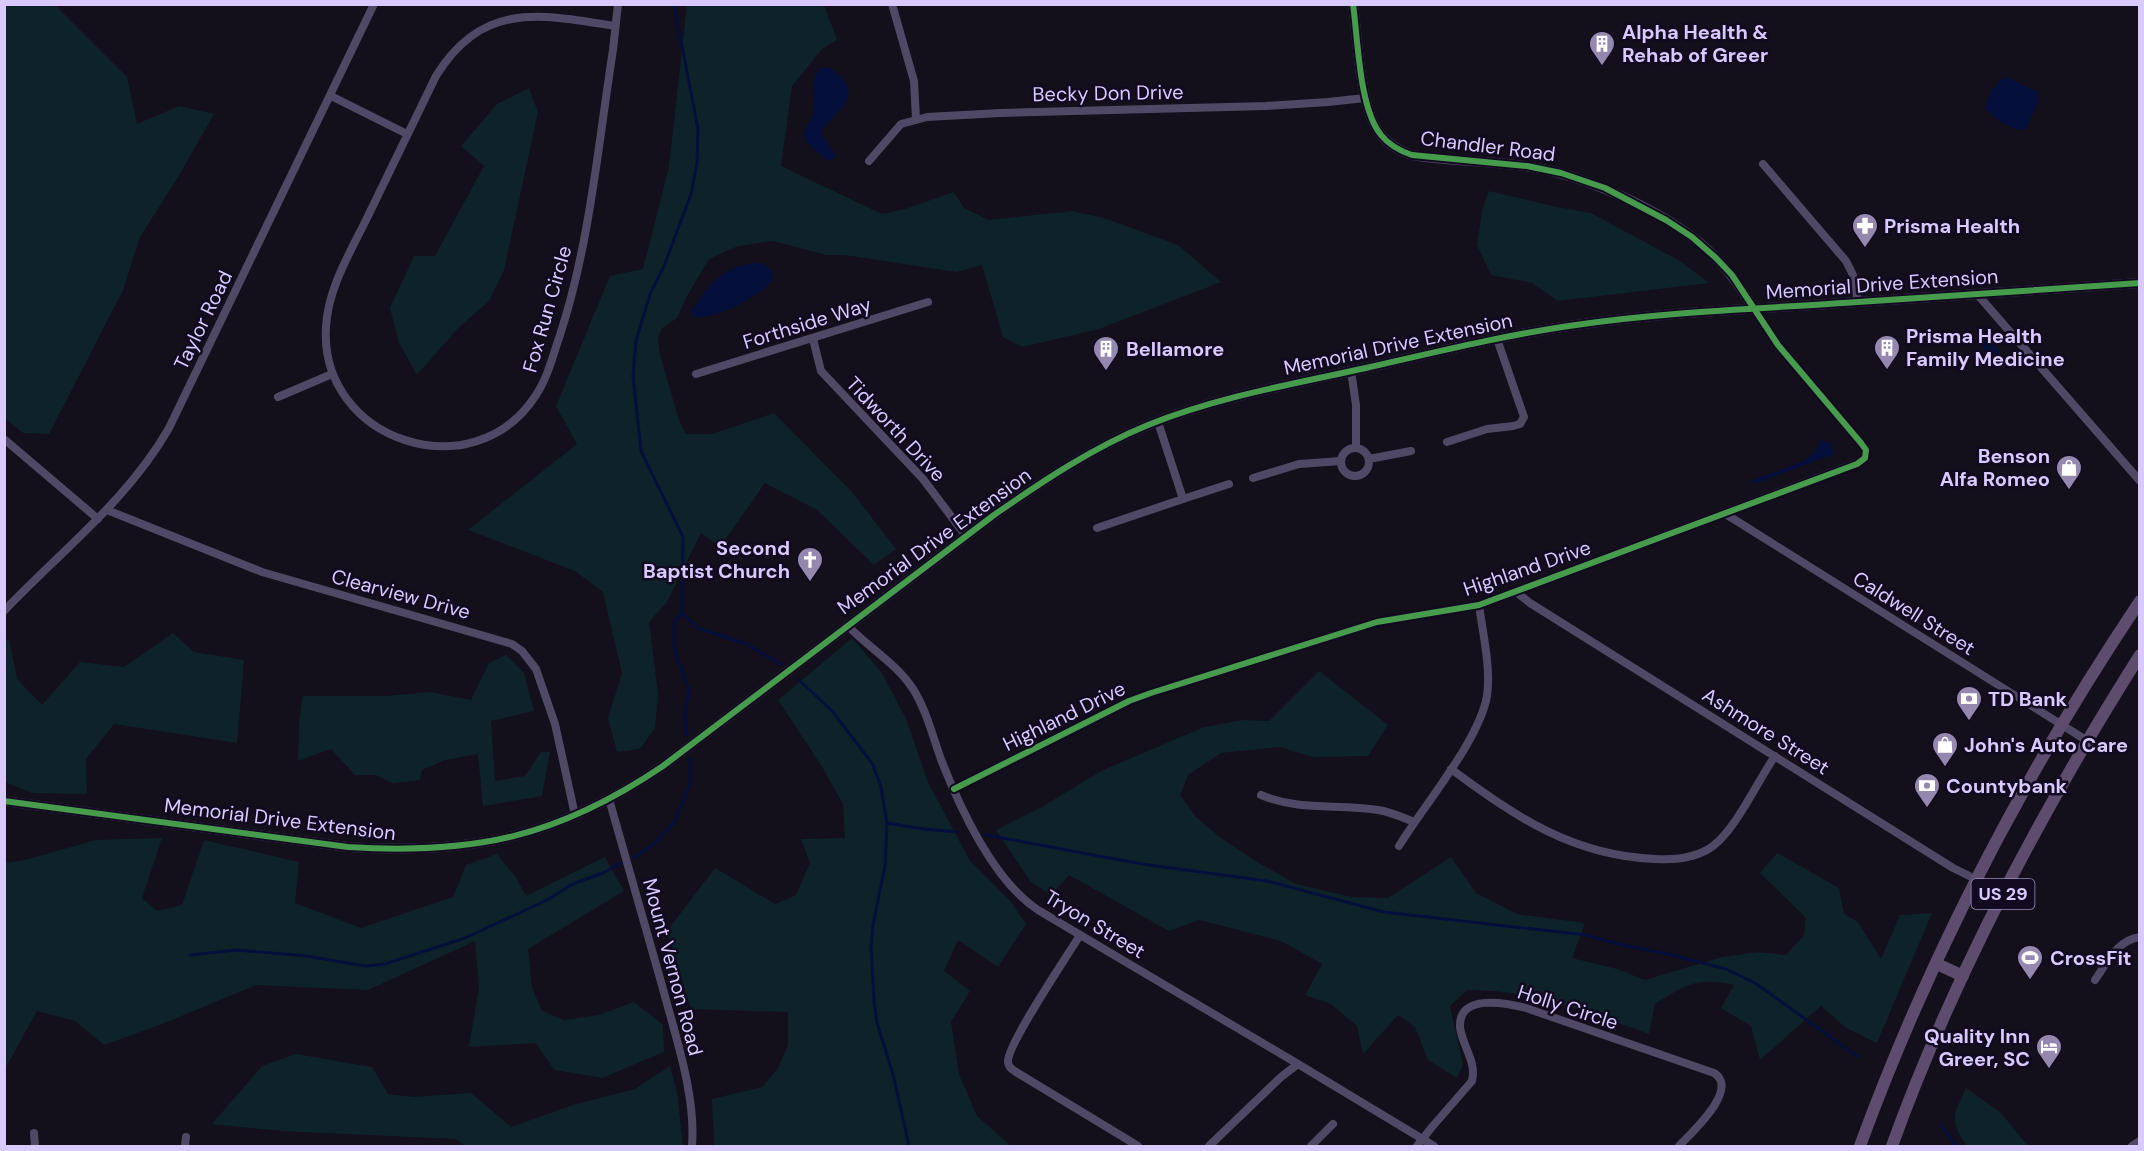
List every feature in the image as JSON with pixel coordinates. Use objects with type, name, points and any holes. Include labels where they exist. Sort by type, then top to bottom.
[{"type":"main road","name":"US 29","points":[[1860,1146],[1936,964],[1977,880],[2061,725],[2139,602]]},
{"type":"main road","name":"US 29","points":[[1892,1146],[1935,1039],[2004,893],[2086,740],[2139,655]]},
{"type":"main road","points":[[1936,964],[1963,976]]},
{"type":"street","name":"Taylor Road","points":[[4,610],[107,510],[144,468],[169,428],[374,4]]},
{"type":"street","points":[[615,26],[618,4]]},
{"type":"street","points":[[892,4],[914,81],[916,119]]},
{"type":"street","name":"Chandler Road","points":[[1353,4],[1365,98],[1381,135],[1388,142],[1404,152],[1419,156],[1527,166],[1561,173],[1605,188],[1666,220],[1692,237],[1732,275],[1754,309]]},
{"type":"street","name":"Fox Run Circle","points":[[531,16],[552,16],[615,26],[577,278],[548,373],[530,404],[511,422],[482,439],[452,446],[421,445],[393,436],[368,422],[347,399],[332,374],[326,336],[327,315],[332,294],[407,134],[445,62],[462,43],[483,29],[506,20],[531,16]]},
{"type":"street","points":[[331,96],[407,134]]},
{"type":"street","name":"Becky Don Drive","points":[[869,161],[901,124],[916,119],[1000,113],[1276,105],[1365,98]]},
{"type":"street","points":[[1763,164],[1846,261],[1853,275],[1858,303]]},
{"type":"street","name":"Memorial Drive Extension","points":[[4,801],[313,843],[383,849],[443,849],[484,843],[534,831],[609,799],[663,766],[1001,510],[1065,467],[1101,447],[1158,422],[1215,403],[1351,371],[1573,325],[1627,318],[2139,283]]},
{"type":"street","points":[[1977,294],[2139,481]]},
{"type":"street","name":"Forthside Way","points":[[696,374],[928,302]]},
{"type":"street","name":"Highland Drive","points":[[954,789],[1129,701],[1151,693],[1377,622],[1479,606],[1857,464],[1865,458],[1866,450],[1778,345],[1754,309]]},
{"type":"street","name":"Tidworth Drive","points":[[813,339],[821,371],[923,479],[966,536]]},
{"type":"street","points":[[1447,442],[1487,429],[1520,424],[1524,417],[1497,339]]},
{"type":"street","points":[[1351,371],[1356,405],[1356,447]]},
{"type":"street","points":[[278,397],[332,374]]},
{"type":"street","points":[[1158,422],[1183,499]]},
{"type":"street","points":[[4,439],[98,519]]},
{"type":"street","points":[[1356,447],[1364,451],[1369,459],[1368,468],[1357,476],[1346,473],[1341,461],[1347,450],[1356,447]]},
{"type":"street","points":[[1369,459],[1411,452]]},
{"type":"street","points":[[1253,478],[1299,464],[1341,461]]},
{"type":"street","points":[[1097,528],[1229,484]]},
{"type":"street","name":"Clearview Drive","points":[[107,510],[262,572],[512,644],[522,651],[536,669],[555,724],[575,815]]},
{"type":"street","name":"Caldwell Street","points":[[1724,513],[2086,740]]},
{"type":"street","name":"Ashmore Street","points":[[1515,591],[1530,603],[1953,867],[2004,893]]},
{"type":"street","points":[[1399,846],[1466,747],[1482,713],[1487,695],[1488,678],[1479,606]]},
{"type":"street","name":"Tryon Street","points":[[848,626],[897,670],[913,689],[954,789],[985,850],[1008,884],[1029,904],[1298,1064],[1420,1143],[1434,1146]]},
{"type":"street","points":[[1451,769],[1527,821],[1562,840],[1620,855],[1665,859],[1697,855],[1714,846],[1729,830],[1775,756]]},
{"type":"street","points":[[1261,795],[1299,806],[1377,810],[1396,814],[1414,822]]},
{"type":"street","name":"Mount Vernon Road","points":[[609,799],[687,1086],[692,1117],[692,1146]]},
{"type":"street","points":[[1080,935],[1020,1030],[1008,1061],[1010,1067],[1016,1072],[1138,1146]]},
{"type":"street","points":[[2095,980],[2114,952],[2124,943],[2139,937]]},
{"type":"street","name":"Holly Circle","points":[[1420,1143],[1472,1081],[1473,1062],[1461,1028],[1464,1014],[1476,1005],[1501,1003],[1526,1008],[1721,1077],[1722,1088],[1711,1111],[1679,1146]]},
{"type":"street","points":[[1209,1146],[1281,1077],[1298,1064]]},
{"type":"street","points":[[1311,1146],[1333,1124]]},
{"type":"street","points":[[34,1133],[35,1146]]},
{"type":"street","points":[[2132,1146],[2139,1141]]},
{"type":"shaded area","points":[[4,5],[55,5],[127,77],[137,124],[179,106],[214,114],[140,237],[123,290],[49,434],[23,433],[5,418]]},
{"type":"shaded area","points":[[687,5],[824,5],[837,40],[822,49],[792,86],[781,166],[882,214],[905,209],[954,192],[964,208],[989,220],[1073,211],[1107,219],[1178,245],[1221,282],[1099,329],[1022,347],[1003,337],[982,265],[956,272],[845,255],[826,255],[773,241],[738,246],[709,259],[677,318],[662,328],[658,338],[660,355],[679,420],[686,434],[712,434],[774,413],[852,492],[896,549],[874,565],[817,510],[765,483],[720,547],[701,533],[667,602],[649,622],[658,695],[655,728],[640,749],[617,752],[608,718],[622,673],[603,592],[575,571],[468,530],[577,444],[556,406],[610,276],[643,269],[669,167]]},
{"type":"shaded area","points":[[827,67],[845,81],[849,91],[846,102],[821,133],[836,156],[832,160],[827,160],[808,144],[804,137],[813,115],[814,79],[820,68]]},
{"type":"shaded area","points":[[2006,77],[2038,92],[2038,103],[2025,130],[2008,126],[1986,110],[1987,100],[1992,91]]},
{"type":"shaded area","points":[[529,88],[538,112],[504,270],[489,301],[458,328],[417,375],[399,343],[390,308],[414,256],[435,256],[484,166],[461,146],[497,104]]},
{"type":"shaded area","points":[[1489,191],[1591,213],[1680,261],[1709,283],[1558,301],[1532,283],[1491,275],[1477,245],[1482,210]]},
{"type":"shaded area","points":[[762,263],[772,270],[773,280],[758,293],[723,312],[701,317],[693,316],[691,312],[698,301],[719,277],[738,267]]},
{"type":"shaded area","points":[[1984,335],[2000,351],[1997,357],[1992,358],[1984,349],[1981,337]]},
{"type":"shaded area","points":[[1821,439],[1832,445],[1834,454],[1757,483],[1751,483],[1753,480],[1809,457],[1816,451]]},
{"type":"shaded area","points":[[173,633],[194,652],[244,660],[237,743],[114,724],[86,759],[87,794],[32,793],[5,782],[5,642],[9,639],[17,679],[42,705],[80,662],[124,667]]},
{"type":"shaded area","points":[[852,638],[882,673],[906,719],[928,782],[970,861],[1011,902],[1026,924],[998,967],[958,940],[944,971],[970,991],[951,1022],[959,1074],[977,1116],[1011,1146],[714,1146],[712,1099],[762,1087],[778,1068],[788,1045],[788,1012],[691,1009],[667,931],[715,868],[775,904],[796,895],[810,863],[801,839],[845,838],[843,804],[821,765],[778,700]]},
{"type":"shaded area","points":[[506,655],[524,673],[534,711],[491,721],[495,781],[525,776],[541,752],[550,752],[542,796],[483,806],[478,754],[445,760],[422,770],[420,780],[392,783],[376,775],[355,775],[331,749],[298,761],[299,722],[303,696],[385,696],[431,692],[471,700],[489,663]]},
{"type":"shaded area","points":[[1319,671],[1388,725],[1368,756],[1313,757],[1280,747],[1221,753],[1188,775],[1180,795],[1196,817],[1221,838],[1257,862],[1296,884],[1352,897],[1388,898],[1451,857],[1476,893],[1517,914],[1585,923],[1572,958],[1617,969],[1645,980],[1722,957],[1758,952],[1786,955],[1804,935],[1806,918],[1760,873],[1777,853],[1839,888],[1844,914],[1858,922],[1881,959],[1900,915],[1932,913],[1877,1043],[1845,1027],[1821,1006],[1760,1060],[1751,1026],[1721,1008],[1734,985],[1721,983],[1692,984],[1655,1004],[1649,1034],[1537,998],[1514,993],[1467,990],[1450,1006],[1463,1065],[1457,1078],[1428,1060],[1415,1027],[1398,1015],[1363,1054],[1357,1026],[1331,1004],[1305,995],[1322,964],[1281,941],[1199,920],[1169,931],[1069,875],[1051,895],[1031,882],[996,830],[1042,807],[1101,771],[1204,727],[1243,720],[1269,721]]},
{"type":"shaded area","points":[[162,838],[142,898],[157,911],[182,905],[204,840],[299,862],[295,903],[361,928],[453,897],[466,865],[497,854],[515,876],[526,896],[605,857],[624,891],[528,949],[532,987],[542,1011],[564,1020],[599,1015],[634,1002],[663,1025],[664,1052],[602,1078],[554,1070],[536,1043],[469,1047],[479,987],[475,941],[368,990],[256,985],[104,1045],[75,1021],[37,1011],[5,1069],[5,863],[25,860],[96,840]]},
{"type":"shaded area","points":[[296,1054],[372,1067],[388,1094],[414,1097],[471,1093],[511,1127],[576,1104],[635,1089],[670,1066],[677,1093],[683,1146],[465,1146],[456,1139],[282,1131],[212,1124],[262,1066]]},
{"type":"shaded area","points":[[1966,1088],[2000,1112],[2028,1146],[1967,1146],[1955,1124],[1958,1105]]},
{"type":"waterway","points":[[674,4],[698,129],[697,163],[691,194],[664,266],[650,294],[636,341],[633,376],[641,451],[683,537],[682,613],[674,623],[674,648],[689,691],[685,714],[686,735]]},
{"type":"waterway","points":[[682,613],[698,628],[746,644],[781,664]]},
{"type":"waterway","points":[[799,680],[832,711],[872,763],[881,787],[887,823],[885,866],[871,947],[874,1000],[877,1023],[893,1074],[909,1146]]},
{"type":"waterway","points":[[634,858],[657,841],[675,821],[690,784],[690,759]]},
{"type":"waterway","points":[[887,823],[958,832]]},
{"type":"waterway","points":[[986,835],[1142,864],[1267,881],[1384,912],[1586,935],[1668,954],[1726,969],[1755,983],[1857,1056]]},
{"type":"waterway","points":[[190,955],[237,950],[307,956],[365,966],[385,964],[465,938],[620,863]]},
{"type":"waterway","points":[[1941,1125],[1957,1146]]},
{"type":"cycle path","points":[[954,789],[1129,701],[1151,693],[1377,622],[1479,605],[1857,464],[1865,458],[1866,450],[1861,443],[1778,345],[1732,275],[1692,237],[1666,220],[1605,188],[1561,173],[1527,166],[1412,155],[1388,142],[1381,135],[1368,108],[1353,4]]},
{"type":"cycle path","points":[[4,801],[348,847],[436,848],[475,844],[513,836],[550,825],[587,810],[663,766],[1012,502],[1107,444],[1174,415],[1283,386],[1444,350],[1576,325],[1709,311],[2140,283]]},
{"type":"place","name":"Alpha Health & Rehab of Greer","points":[[1602,67]]},
{"type":"place","name":"Prisma Health","points":[[1865,249]]},
{"type":"place","name":"Prisma Health Family Medicine","points":[[1887,371]]},
{"type":"place","name":"Bellamore","points":[[1106,372]]},
{"type":"place","name":"Benson Alfa Romeo","points":[[2069,491]]},
{"type":"place","name":"Second Baptist Church","points":[[810,583]]},
{"type":"place","name":"TD Bank","points":[[1969,722]]},
{"type":"place","name":"John's Auto Care","points":[[1945,768]]},
{"type":"place","name":"Countybank","points":[[1927,809]]},
{"type":"place","name":"CrossFit","points":[[2030,981]]},
{"type":"place","name":"Quality Inn Greer, SC","points":[[2049,1070]]}]
